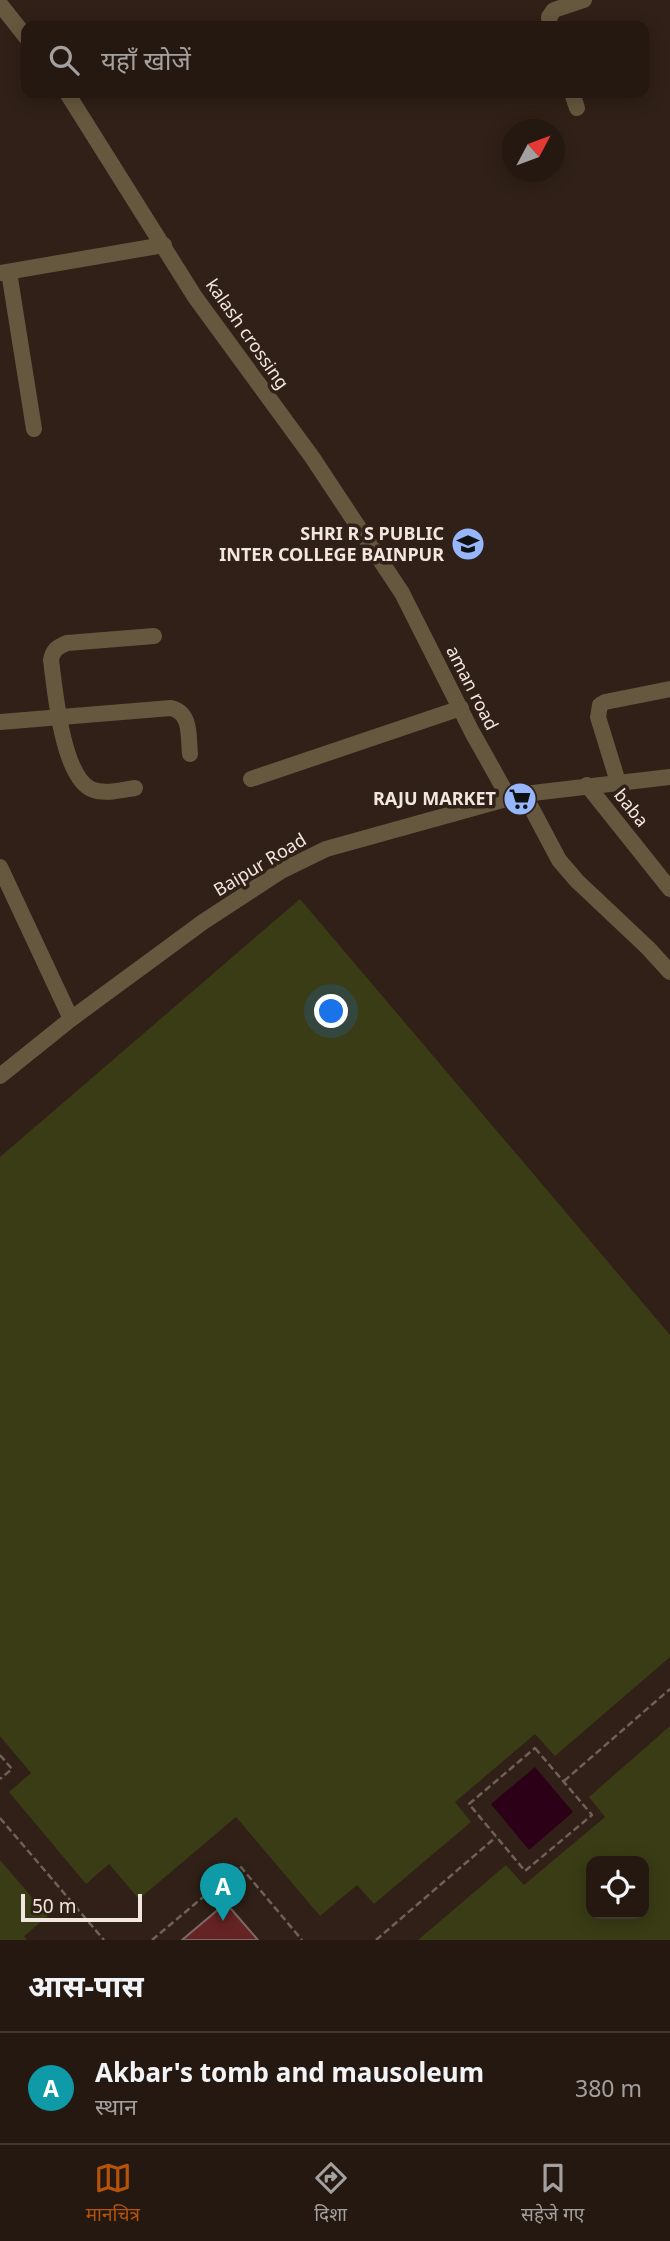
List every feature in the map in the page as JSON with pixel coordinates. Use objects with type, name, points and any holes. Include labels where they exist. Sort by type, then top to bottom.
[{"type":"street","points":[[550,21],[549,17],[554,10],[584,0]]},
{"type":"street","points":[[0,4],[21,31]]},
{"type":"street","name":"kalash crossing","points":[[70,98],[195,297],[312,457],[402,593]]},
{"type":"street","points":[[34,429],[5,273],[164,245]]},
{"type":"street","name":"aman road","points":[[402,593],[472,732],[559,860],[670,972]]},
{"type":"street","points":[[135,788],[94,790],[83,784],[74,769],[58,717],[51,660],[57,647],[66,643],[153,636]]},
{"type":"street","points":[[618,782],[598,717],[600,705],[670,689]]},
{"type":"street","points":[[0,722],[171,708],[179,710],[187,723],[190,754]]},
{"type":"street","points":[[251,779],[461,708]]},
{"type":"street","name":"Baipur Road","points":[[0,1076],[71,1019],[203,922],[281,871],[326,849],[517,796],[587,785],[670,777]]},
{"type":"street","name":"baba","points":[[587,785],[670,888]]},
{"type":"street","points":[[0,867],[71,1019]]},
{"type":"path","points":[[563,1781],[670,1689]]},
{"type":"path","points":[[535,1748],[592,1815],[525,1871],[496,1837],[469,1804],[535,1748]]},
{"type":"path","points":[[0,1755],[12,1769],[0,1779]]},
{"type":"path","points":[[0,1818],[104,1940]]},
{"type":"path","points":[[376,1940],[496,1837]]},
{"type":"path","points":[[152,1940],[240,1866],[302,1940]]},
{"type":"green space","points":[[300,899],[670,1335],[670,1657],[555,1756],[535,1734],[455,1802],[471,1822],[374,1904],[357,1885],[320,1916],[236,1817],[139,1899],[109,1864],[86,1884],[9,1792],[31,1773],[0,1736],[0,1157]]},
{"type":"green space","points":[[670,1726],[670,1940],[418,1940],[506,1865],[524,1885],[605,1817],[589,1797]]},
{"type":"green space","points":[[0,1860],[48,1916],[24,1936],[27,1940],[0,1940]]},
{"type":"shaded area","points":[[535,1767],[573,1812],[529,1850],[491,1804]]},
{"type":"building","points":[[226,1903],[258,1940],[182,1940]]},
{"type":"place","name":"SHRI R S PUBLIC INTER COLLEGE BAINPUR","points":[[468,544]]},
{"type":"place","name":"RAJU MARKET","points":[[520,799]]},
{"type":"place","name":"Akbar's tomb and mausoleum","points":[[223,1921]]}]
